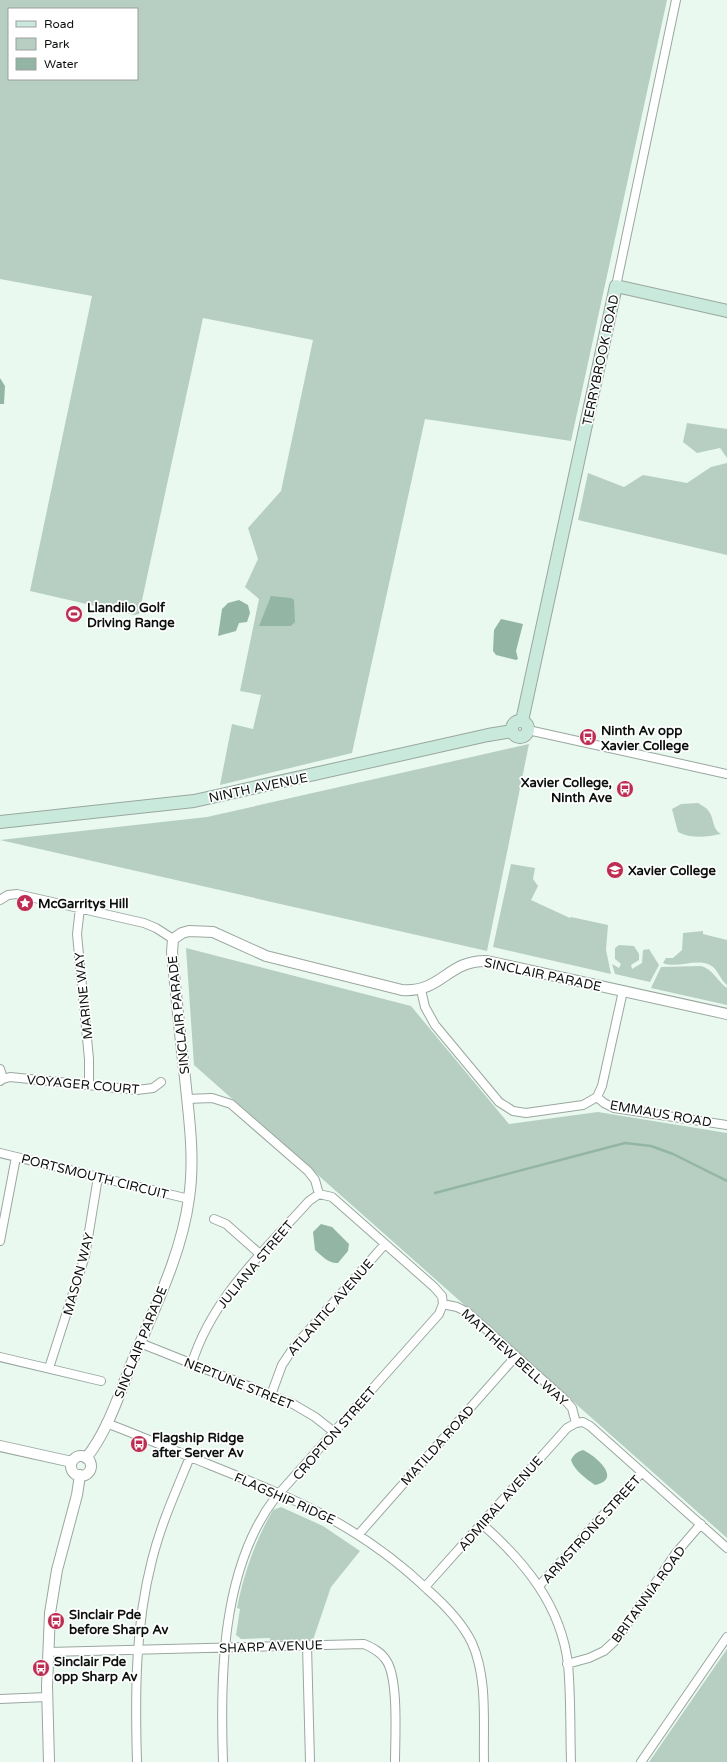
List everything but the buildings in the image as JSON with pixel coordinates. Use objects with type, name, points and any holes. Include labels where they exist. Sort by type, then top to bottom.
[{"type":"main road","points":[[616,286],[727,311]]},
{"type":"main road","name":"TERRYBROOK ROAD","points":[[525,725],[616,286]]},
{"type":"main road","name":"NINTH AVENUE","points":[[0,822],[194,801],[488,735],[512,731],[515,736],[521,737],[526,735],[525,725]]},
{"type":"street","name":"TERRYBROOK ROAD","points":[[616,286],[676,0]]},
{"type":"street","points":[[525,725],[727,774]]},
{"type":"street","points":[[0,900],[8,895],[17,894],[80,908],[149,925],[173,939]]},
{"type":"street","name":"MARINE WAY","points":[[80,908],[77,934],[89,1060],[89,1085]]},
{"type":"street","name":"SINCLAIR PARADE","points":[[86,1458],[92,1450],[106,1423],[177,1249],[189,1199],[192,1157],[172,952],[173,939],[182,933],[189,931],[213,932],[266,956],[402,990],[421,990],[439,981],[462,965],[478,961],[499,963],[727,1014]]},
{"type":"street","points":[[421,990],[427,1012],[435,1025],[499,1102],[506,1107],[520,1112],[534,1112],[583,1105],[597,1097],[602,1086],[623,991]]},
{"type":"street","points":[[0,1069],[2,1080]]},
{"type":"street","name":"VOYAGER COURT","points":[[2,1080],[10,1077],[137,1090],[153,1088],[161,1082]]},
{"type":"street","name":"EMMAUS ROAD","points":[[597,1097],[604,1103],[614,1108],[727,1125]]},
{"type":"street","points":[[187,1099],[212,1098],[231,1104],[308,1171],[315,1180],[320,1194],[332,1197],[434,1287],[442,1296],[443,1304]]},
{"type":"street","name":"PORTSMOUTH CIRCUIT","points":[[0,1153],[189,1199]]},
{"type":"street","points":[[0,1241],[16,1157]]},
{"type":"street","name":"MASON WAY","points":[[49,1368],[85,1256],[98,1177]]},
{"type":"street","name":"JULIANA STREET","points":[[192,1363],[205,1330],[222,1300],[309,1201],[320,1194]]},
{"type":"street","points":[[214,1219],[226,1224],[261,1255]]},
{"type":"street","name":"ATLANTIC AVENUE","points":[[270,1395],[282,1365],[294,1347],[385,1244]]},
{"type":"street","name":"MATTHEW BELL WAY","points":[[443,1304],[457,1307],[467,1312],[568,1403],[574,1413],[576,1423]]},
{"type":"street","name":"CROPTON STREET","points":[[223,1762],[222,1694],[231,1609],[243,1563],[258,1524],[280,1493],[439,1314],[443,1304]]},
{"type":"street","name":"NEPTUNE STREET","points":[[140,1342],[305,1410],[334,1432]]},
{"type":"street","name":"MATILDA ROAD","points":[[359,1534],[516,1356]]},
{"type":"street","points":[[0,1357],[102,1381]]},
{"type":"street","points":[[576,1423],[583,1422],[590,1426],[727,1548]]},
{"type":"street","name":"FLAGSHIP RIDGE","points":[[106,1423],[280,1493],[317,1510],[359,1534],[394,1559],[425,1587],[458,1621],[472,1643],[482,1681],[484,1762]]},
{"type":"street","name":"ADMIRAL AVENUE","points":[[425,1587],[567,1428],[576,1423]]},
{"type":"street","points":[[0,1448],[72,1462]]},
{"type":"street","points":[[72,1462],[78,1457],[86,1458],[90,1463],[90,1469],[86,1474],[80,1476]]},
{"type":"street","points":[[137,1762],[136,1709],[138,1650],[143,1602],[152,1560],[162,1525],[190,1457]]},
{"type":"street","points":[[72,1462],[72,1471],[80,1476]]},
{"type":"street","name":"ARMSTRONG STREET","points":[[540,1586],[642,1472]]},
{"type":"street","points":[[49,1762],[47,1697],[48,1652],[53,1591],[62,1547],[77,1495],[80,1476]]},
{"type":"street","points":[[482,1524],[517,1557],[540,1586],[556,1621],[568,1664],[571,1762]]},
{"type":"street","name":"BRITANNIA ROAD","points":[[568,1664],[589,1658],[604,1651],[617,1639],[676,1553],[701,1524]]},
{"type":"street","points":[[641,1762],[727,1637]]},
{"type":"street","name":"SHARP AVENUE","points":[[48,1652],[364,1644],[377,1650],[387,1660],[390,1667],[393,1684],[395,1762]]},
{"type":"street","points":[[307,1645],[310,1762]]},
{"type":"street","points":[[0,1699],[47,1697]]},
{"type":"green space","points":[[0,0],[667,0],[571,441],[425,419],[352,753],[220,785],[232,724],[253,729],[261,695],[240,691],[259,599],[245,587],[258,559],[248,528],[281,491],[313,340],[203,318],[139,614],[134,615],[30,591],[92,296],[0,279]]},
{"type":"green space","points":[[687,423],[727,429],[727,458],[720,448],[697,453],[683,442]]},
{"type":"green space","points":[[727,463],[727,555],[578,520],[588,473],[624,487],[643,475],[687,483],[711,467]]},
{"type":"green space","points":[[529,744],[487,951],[0,840],[207,817]]},
{"type":"green space","points":[[698,803],[709,812],[714,826],[721,834],[705,837],[688,836],[678,832],[672,809],[681,804]]},
{"type":"green space","points":[[511,864],[535,868],[533,879],[538,886],[531,900],[570,918],[608,925],[606,950],[611,974],[493,947]]},
{"type":"green space","points":[[703,931],[703,934],[727,940],[727,985],[713,967],[705,963],[668,965],[663,963],[666,958],[673,958],[682,950],[683,933]]},
{"type":"green space","points":[[619,945],[634,946],[639,954],[639,960],[631,965],[632,969],[642,963],[643,950],[649,949],[659,965],[650,982],[615,974],[612,964],[619,968],[621,964],[615,959],[615,948]]},
{"type":"green space","points":[[186,948],[411,1006],[509,1124],[598,1112],[727,1133],[727,1538],[194,1065]]},
{"type":"green space","points":[[701,966],[712,972],[727,988],[727,1005],[651,988],[661,967]]},
{"type":"green space","points":[[281,1507],[323,1526],[360,1551],[331,1587],[313,1640],[270,1641],[270,1638],[241,1639],[236,1635],[240,1609],[237,1608],[243,1582],[256,1545],[273,1510]]},
{"type":"green space","points":[[727,1649],[727,1762],[649,1762]]},
{"type":"water","points":[[0,378],[5,386],[4,404],[0,404]]},
{"type":"water","points":[[271,596],[291,598],[294,600],[295,622],[291,626],[259,626]]},
{"type":"water","points":[[239,600],[248,605],[250,613],[247,622],[239,623],[236,631],[218,636],[222,609],[228,603]]},
{"type":"water","points":[[501,619],[523,624],[516,651],[518,659],[516,660],[496,655],[493,651],[494,630]]},
{"type":"water","points":[[321,1224],[332,1227],[349,1244],[348,1251],[338,1263],[329,1261],[315,1250],[313,1232]]},
{"type":"water","points":[[583,1450],[600,1462],[604,1468],[607,1473],[607,1478],[603,1482],[595,1485],[584,1477],[573,1464],[571,1460],[573,1456]]},
{"type":"waterway","points":[[435,1193],[625,1143],[651,1146],[673,1154],[727,1181]]},
{"type":"place","name":"Llandilo Golf Driving Range","points":[[74,614]]},
{"type":"place","name":"Ninth Av opp Xavier College","points":[[588,737]]},
{"type":"place","name":"Xavier College, Ninth Ave","points":[[625,789]]},
{"type":"place","name":"Xavier College","points":[[615,870]]},
{"type":"place","name":"McGarritys Hill","points":[[25,903]]},
{"type":"place","name":"Flagship Ridge after Server Av","points":[[139,1444]]},
{"type":"place","name":"Sinclair Pde before Sharp Av","points":[[56,1621]]},
{"type":"place","name":"Sinclair Pde opp Sharp Av","points":[[41,1668]]}]
